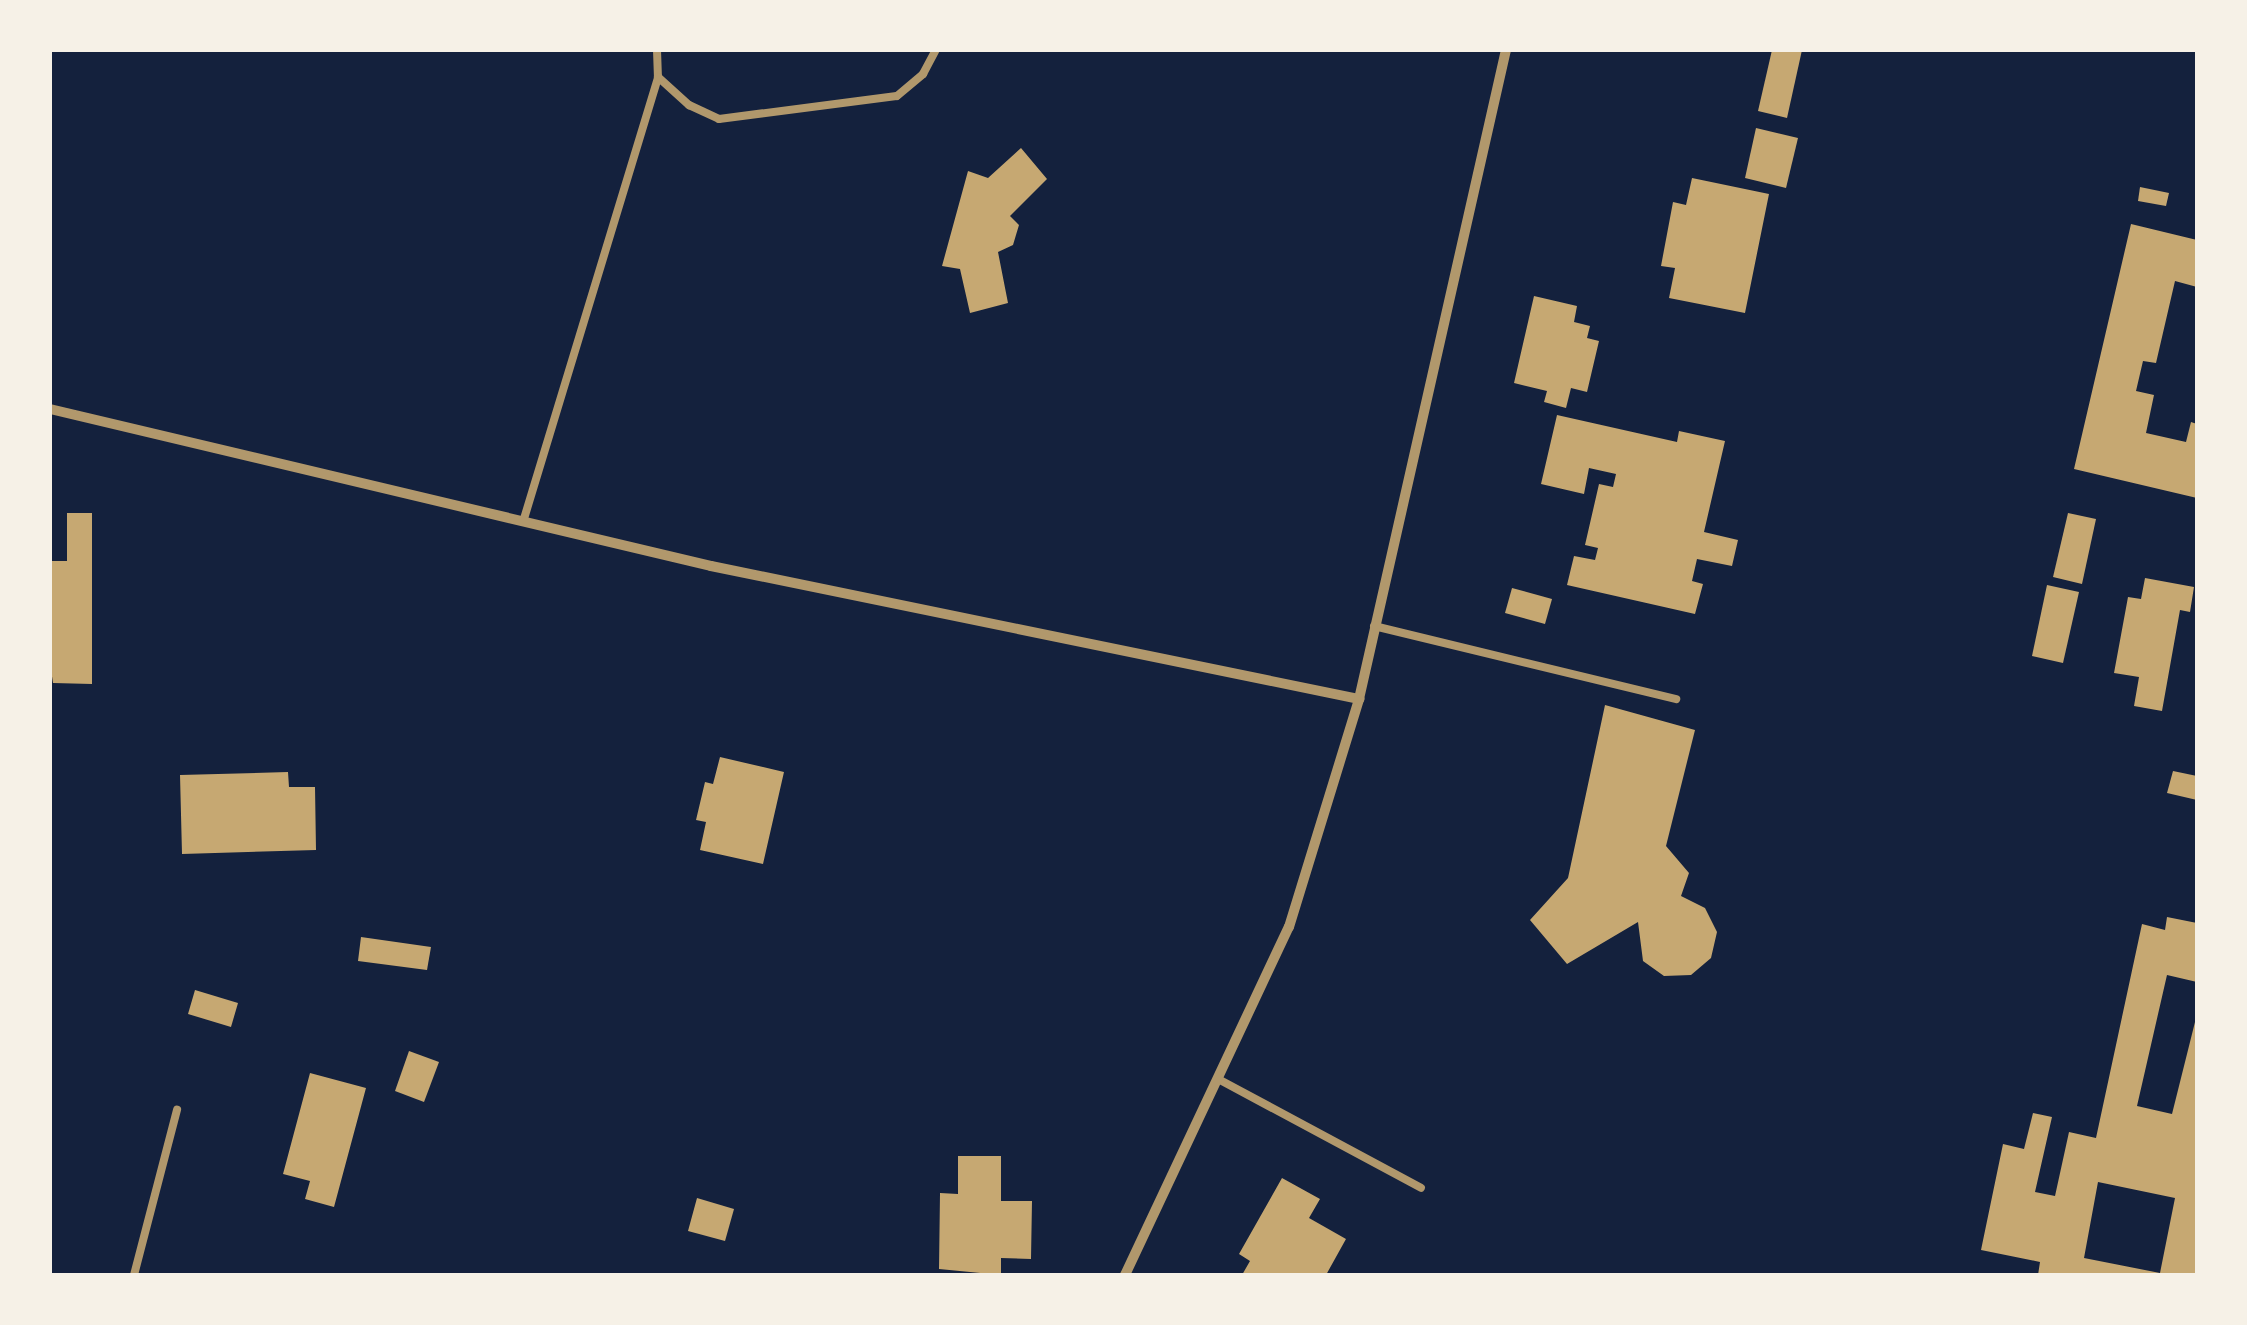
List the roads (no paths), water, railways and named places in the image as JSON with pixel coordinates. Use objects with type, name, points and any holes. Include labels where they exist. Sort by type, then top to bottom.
[{"type":"street","points":[[1125,1275],[1220,1080],[1289,926],[1359,699],[1506,50]]},
{"type":"street","points":[[50,410],[523,522],[1359,699]]},
{"type":"lane","points":[[523,522],[658,77],[657,50]]},
{"type":"lane","points":[[658,77],[689,105],[720,119],[828,108],[897,96],[923,74],[936,50]]},
{"type":"lane","points":[[1374,626],[1676,699]]},
{"type":"lane","points":[[1220,1080],[1420,1188]]},
{"type":"lane","points":[[134,1275],[177,1110]]}]
